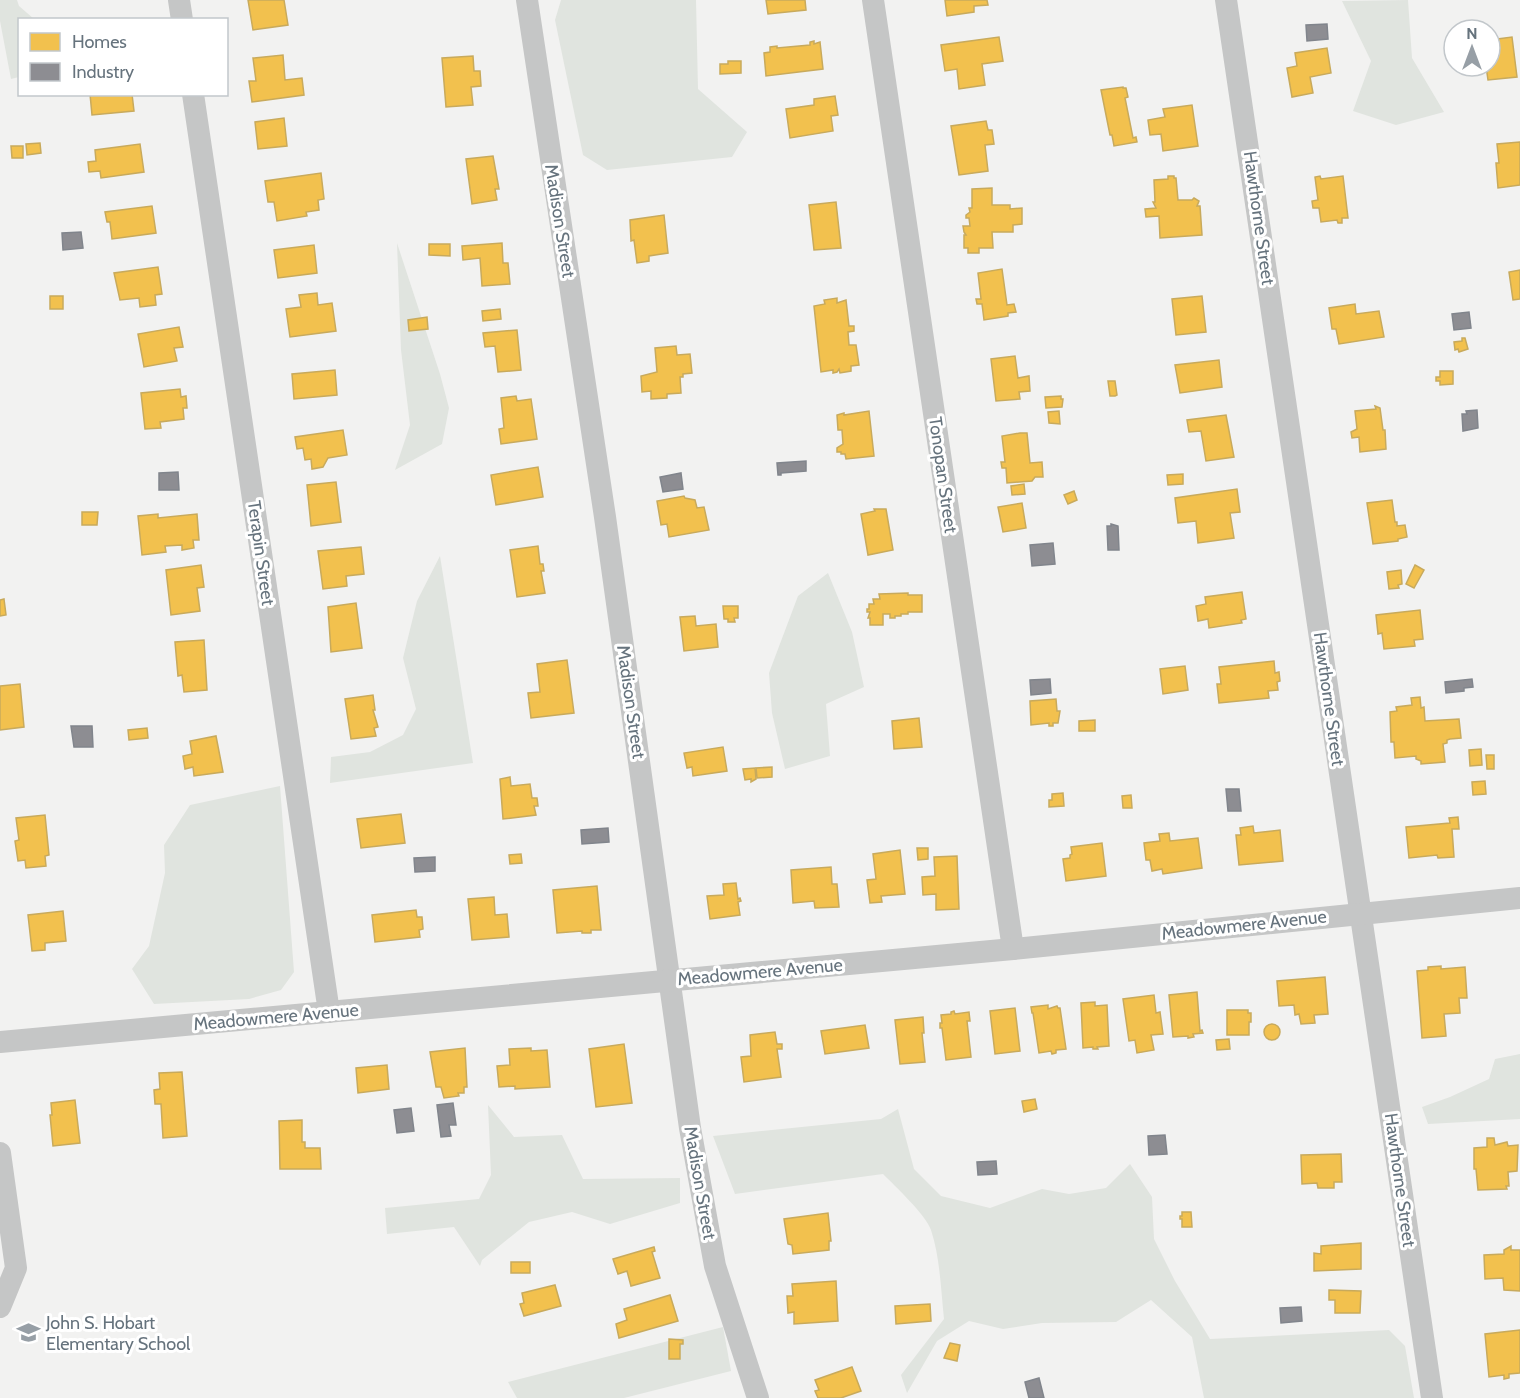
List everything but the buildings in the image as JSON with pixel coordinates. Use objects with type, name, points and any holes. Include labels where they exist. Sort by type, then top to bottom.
[{"type":"street","points":[[179,0],[182,18]]},
{"type":"street","name":"Madison Street","points":[[527,0],[605,518],[690,1128],[715,1266],[759,1398]]},
{"type":"street","name":"Tonopan Street","points":[[873,0],[1013,949]]},
{"type":"street","name":"Hawthorne Street","points":[[1226,0],[1432,1398]]},
{"type":"street","name":"Terapin Street","points":[[193,96],[329,1012]]},
{"type":"street","name":"Meadowmere Avenue","points":[[0,1042],[1013,949],[1520,898]]},
{"type":"street","points":[[0,1153],[16,1268],[0,1307]]},
{"type":"shaded area","points":[[0,0],[17,0],[19,6],[33,18],[18,18],[18,77],[11,79],[0,21]]},
{"type":"shaded area","points":[[561,0],[696,0],[698,89],[747,132],[732,157],[607,170],[583,155],[555,20]]},
{"type":"shaded area","points":[[1408,0],[1412,58],[1444,112],[1396,125],[1353,111],[1371,61],[1342,1]]},
{"type":"shaded area","points":[[397,243],[449,408],[442,444],[395,470],[410,425],[401,350]]},
{"type":"shaded area","points":[[440,556],[473,763],[330,783],[331,757],[370,752],[403,735],[416,709],[403,658],[417,601]]},
{"type":"shaded area","points":[[828,573],[852,632],[864,687],[826,704],[830,756],[785,769],[772,713],[769,673],[798,596]]},
{"type":"shaded area","points":[[280,786],[294,972],[281,990],[249,999],[154,1004],[132,969],[149,946],[165,873],[164,845],[190,805]]},
{"type":"shaded area","points":[[1520,1054],[1520,1119],[1428,1124],[1422,1107],[1489,1079],[1495,1059]]},
{"type":"shaded area","points":[[488,1105],[514,1137],[562,1135],[583,1179],[680,1178],[680,1203],[610,1224],[572,1212],[529,1222],[482,1260],[480,1266],[454,1227],[387,1234],[385,1208],[479,1199],[491,1175]]},
{"type":"shaded area","points":[[898,1109],[914,1169],[941,1196],[990,1208],[1042,1189],[1069,1194],[1106,1188],[1130,1164],[1152,1197],[1154,1239],[1175,1281],[1210,1339],[1389,1330],[1405,1346],[1414,1398],[1204,1398],[1192,1337],[1151,1300],[1116,1322],[1042,1323],[1003,1329],[969,1321],[937,1341],[907,1393],[901,1375],[944,1319],[936,1251],[931,1230],[923,1217],[883,1174],[735,1194],[713,1136],[881,1119]]},
{"type":"shaded area","points":[[723,1327],[731,1371],[624,1398],[517,1398],[508,1382]]},
{"type":"place","name":"John S. Hobart Elementary School","points":[[28,1333]]}]
